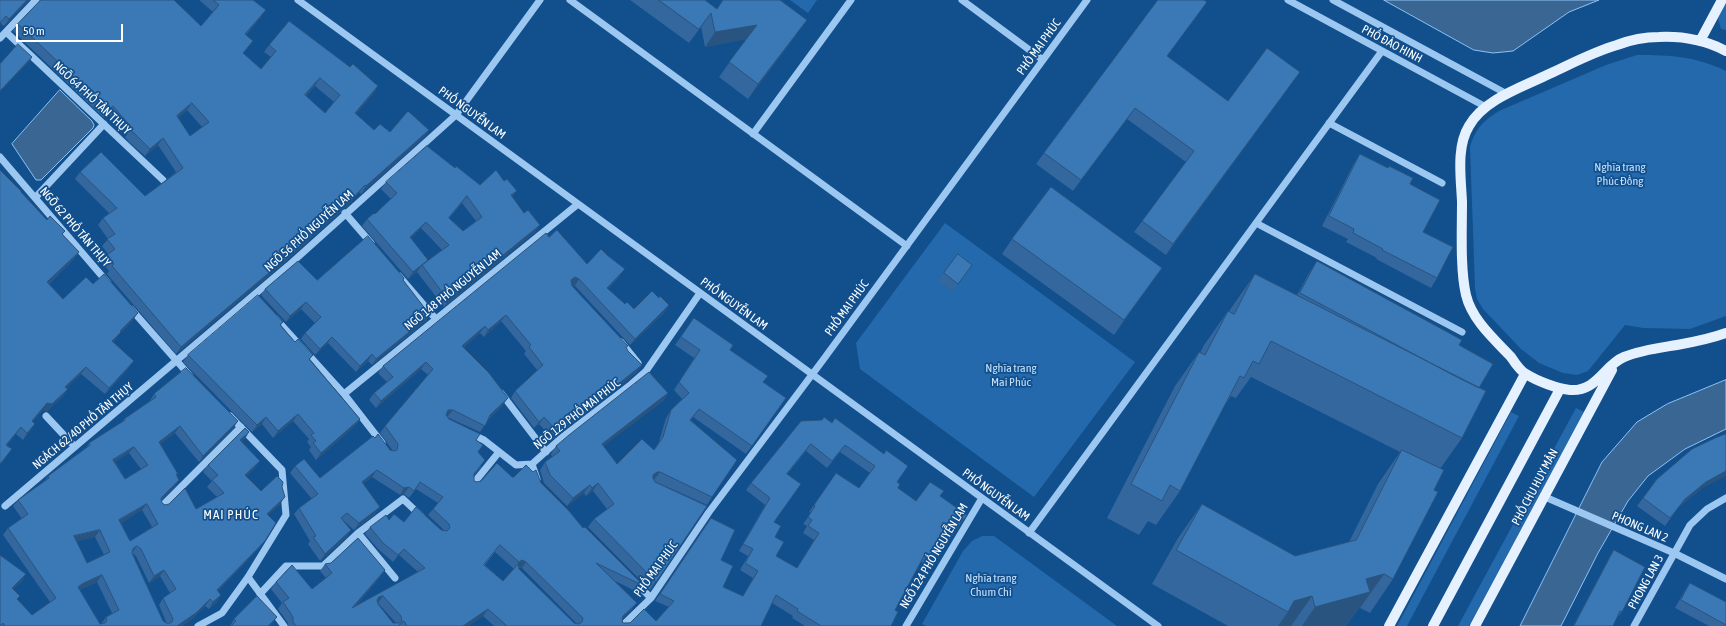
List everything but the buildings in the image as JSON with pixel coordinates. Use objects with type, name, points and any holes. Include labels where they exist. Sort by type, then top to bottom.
[{"type":"main road","points":[[1700,40],[1722,0]]},
{"type":"main road","points":[[1726,51],[1700,40],[1679,37],[1637,39],[1616,45],[1507,94],[1486,107],[1468,126],[1464,137],[1461,159],[1464,283],[1471,309],[1479,321],[1525,374],[1560,388],[1571,390],[1583,389],[1604,375],[1618,360],[1644,351],[1707,340],[1726,333]]},
{"type":"main road","name":"PHỐ CHU HUY MÂN","points":[[1475,626],[1618,360]]},
{"type":"main road","points":[[1390,626],[1525,374]]},
{"type":"main road","name":"PHỐ CHU HUY MÂN","points":[[1432,626],[1560,388]]},
{"type":"street","points":[[0,38],[36,0]]},
{"type":"street","name":"PHỐ NGUYỄN LAM","points":[[298,0],[1158,626]]},
{"type":"street","name":"NGÕ 56 PHỐ NGUYỄN LAM","points":[[176,362],[346,214],[456,115],[540,0]]},
{"type":"street","points":[[570,0],[907,246]]},
{"type":"street","points":[[753,134],[851,0]]},
{"type":"street","points":[[962,0],[1043,60]]},
{"type":"street","name":"PHỐ MAI PHÚC","points":[[622,626],[651,598],[709,512],[812,375],[1087,0]]},
{"type":"street","name":"PHỐ ĐÀO HINH","points":[[1288,0],[1486,107]]},
{"type":"street","name":"PHỐ ĐÀO HINH","points":[[1333,0],[1507,94]]},
{"type":"street","name":"NGÕ 64 PHỐ TÂN THỤY","points":[[6,32],[163,180]]},
{"type":"street","points":[[1029,532],[1382,51]]},
{"type":"street","points":[[1329,123],[1442,183]]},
{"type":"street","points":[[35,198],[104,124]]},
{"type":"street","name":"NGÕ 62 PHỐ TÂN THỤY","points":[[0,157],[112,288]]},
{"type":"street","name":"NGÕ 148 PHỐ NGUYỄN LAM","points":[[344,394],[435,318],[578,204]]},
{"type":"street","points":[[346,214],[375,248]]},
{"type":"street","points":[[1256,222],[1462,332]]},
{"type":"street","points":[[395,272],[435,318]]},
{"type":"street","name":"NGÕ 129 PHỐ MAI PHÚC","points":[[540,486],[532,464],[560,439],[630,386],[646,371],[700,293]]},
{"type":"street","points":[[254,295],[259,301]]},
{"type":"street","points":[[128,305],[176,362],[198,383]]},
{"type":"street","points":[[270,312],[344,394],[385,447]]},
{"type":"street","points":[[613,334],[646,371]]},
{"type":"street","name":"NGÁCH 62/40 PHỐ TÂN THỤY","points":[[5,506],[176,362]]},
{"type":"street","points":[[498,389],[546,452]]},
{"type":"street","points":[[198,626],[222,613],[248,577],[286,515],[282,470],[225,410]]},
{"type":"street","points":[[46,416],[75,447]]},
{"type":"street","points":[[160,507],[241,427]]},
{"type":"street","points":[[465,431],[484,440],[516,466],[532,464]]},
{"type":"street","points":[[473,484],[499,452]]},
{"type":"street","name":"PHONG LAN 2","points":[[1545,496],[1674,553],[1726,580]]},
{"type":"street","name":"NGÕ 124 PHỐ NGUYỄN LAM","points":[[906,626],[982,498]]},
{"type":"street","name":"PHONG LAN 3","points":[[1634,626],[1690,525],[1707,509],[1726,498]]},
{"type":"street","points":[[260,594],[286,566],[323,566],[358,533],[403,499],[429,524]]},
{"type":"street","points":[[702,508],[709,512]]},
{"type":"street","points":[[358,533],[395,578]]},
{"type":"street","points":[[629,576],[651,598]]},
{"type":"street","points":[[248,577],[284,626]]},
{"type":"green space","points":[[790,0],[817,0],[808,13]]},
{"type":"green space","points":[[1726,3],[1726,30],[1721,29],[1718,18]]},
{"type":"green space","name":"Nghĩa trang Phúc Đồng","points":[[1637,55],[1682,57],[1704,62],[1726,71],[1726,316],[1690,329],[1643,328],[1625,325],[1588,371],[1577,375],[1563,373],[1539,363],[1521,349],[1483,309],[1477,299],[1475,288],[1470,147],[1480,126],[1499,111],[1606,65]]},
{"type":"green space","name":"Nghĩa trang Mai Phúc","points":[[945,223],[1135,362],[1034,497],[860,369],[856,343]]},
{"type":"green space","points":[[1576,408],[1584,412],[1469,626],[1458,626]]},
{"type":"green space","points":[[1511,412],[1519,416],[1407,626],[1397,626]]},
{"type":"green space","name":"Nghĩa trang Chum Chi","points":[[982,536],[994,536],[1117,626],[926,626],[922,624],[963,551],[972,541]]},
{"type":"shaded area","points":[[1384,0],[1599,0],[1569,12],[1513,51],[1493,53],[1474,50]]},
{"type":"shaded area","points":[[60,90],[92,121],[94,125],[93,128],[41,180],[36,180],[12,144]]},
{"type":"shaded area","points":[[1726,380],[1726,429],[1685,449],[1648,476],[1628,501],[1598,553],[1561,626],[1520,626],[1602,462],[1637,422],[1667,404]]},
{"type":"district","name":"MAI PHÚC","points":[[231,515]]}]
